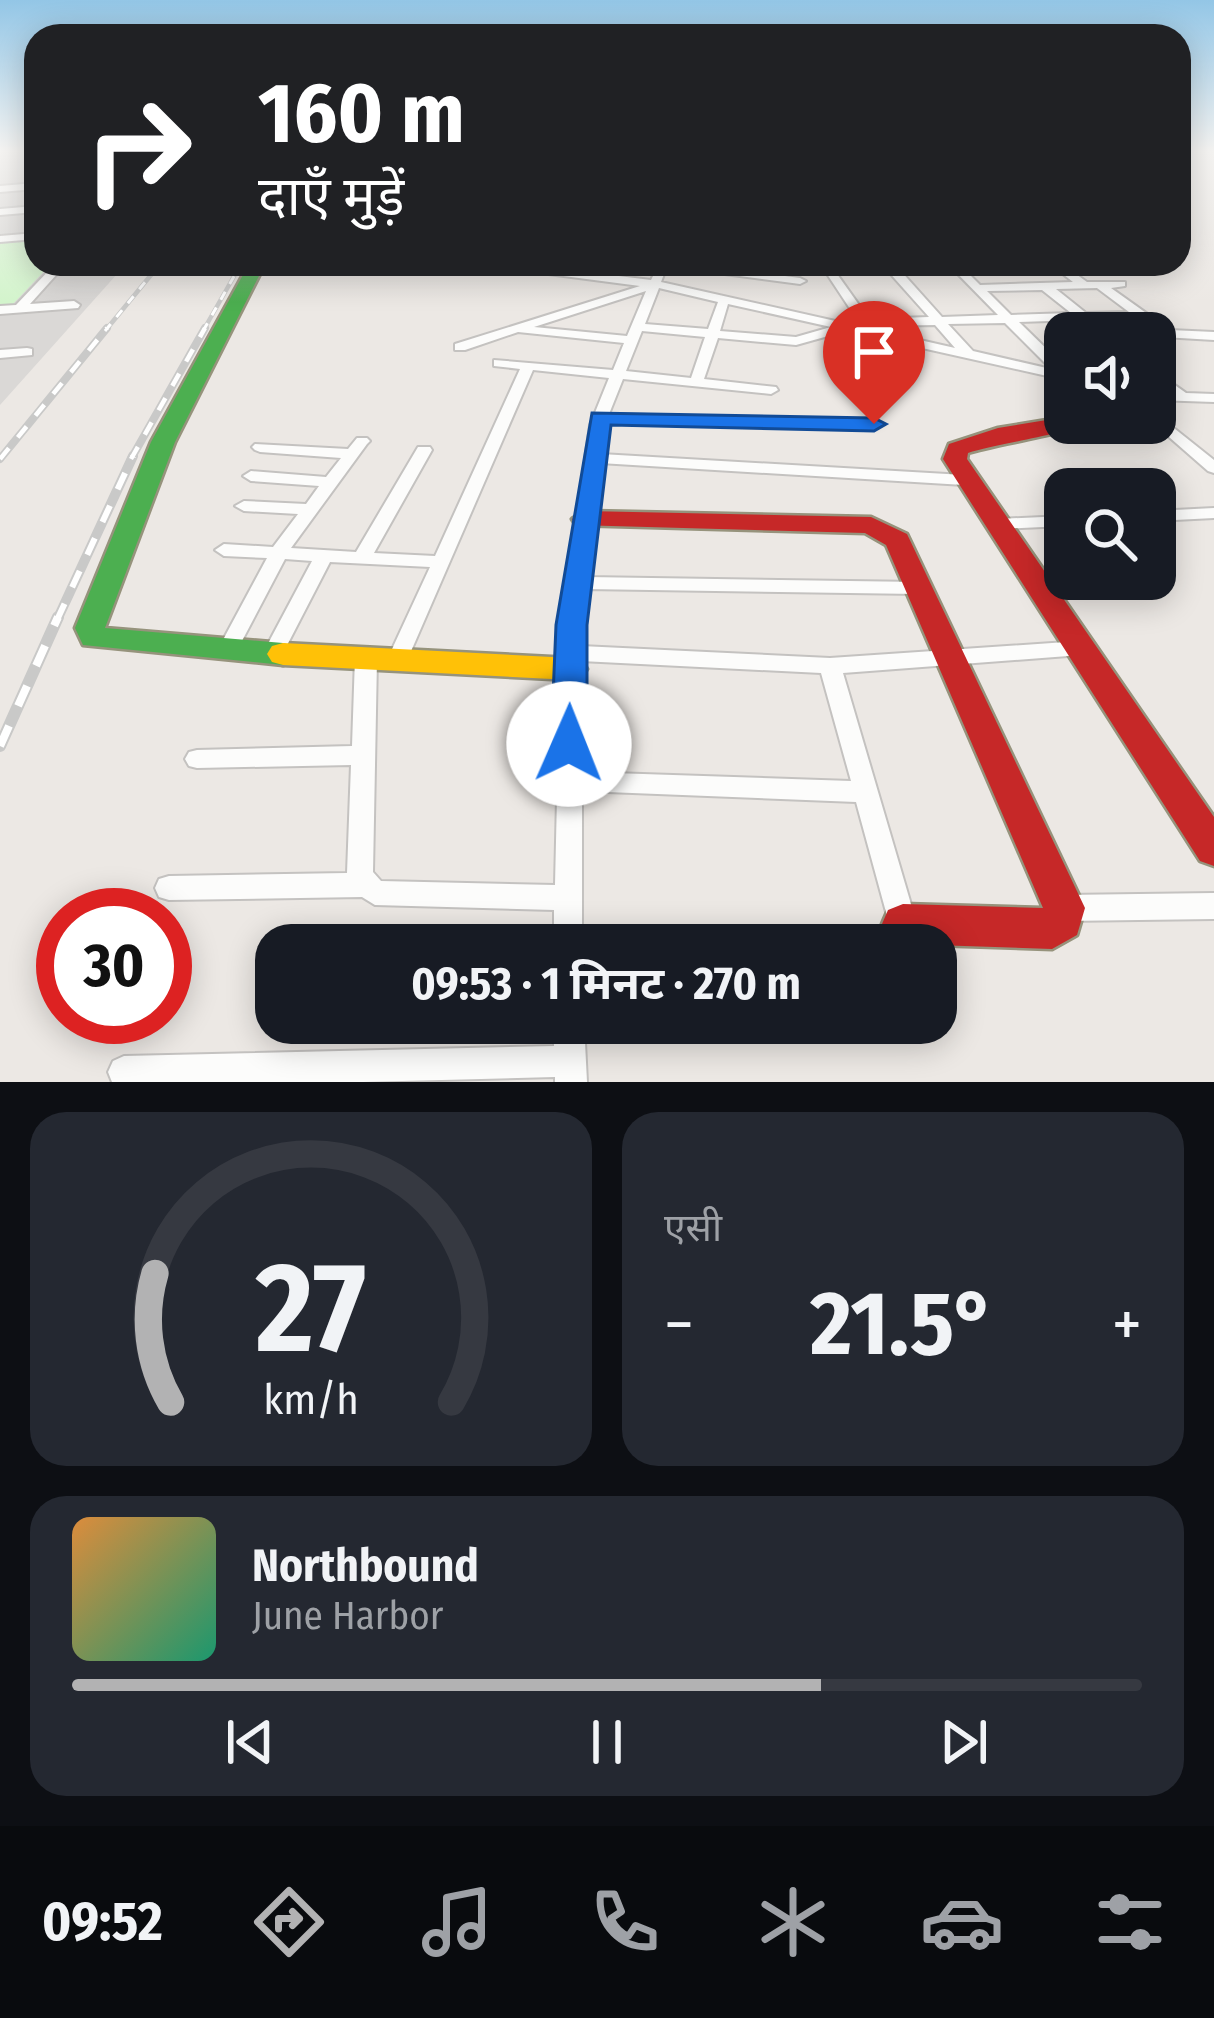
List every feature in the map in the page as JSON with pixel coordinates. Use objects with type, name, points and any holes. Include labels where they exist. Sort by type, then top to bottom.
[{"type":"street","points":[[0,212],[24,210]]},
{"type":"street","points":[[0,222],[13,211]]},
{"type":"street","points":[[19,309],[50,276]]},
{"type":"street","points":[[251,276],[176,414],[90,628],[94,638],[108,643],[398,660],[830,666],[946,654],[1081,648]]},
{"type":"street","points":[[460,347],[650,276]]},
{"type":"street","points":[[568,924],[571,661],[585,519],[600,418],[654,276]]},
{"type":"street","points":[[660,276],[724,300],[845,327],[1044,319]]},
{"type":"street","points":[[769,276],[800,281]]},
{"type":"street","points":[[833,276],[869,328],[1044,371]]},
{"type":"street","points":[[899,276],[968,355]]},
{"type":"street","points":[[966,276],[1044,354]]},
{"type":"street","points":[[1072,276],[1084,285]]},
{"type":"street","points":[[978,288],[1121,284]]},
{"type":"street","points":[[1100,285],[1136,312]]},
{"type":"street","points":[[1045,286],[1077,312]]},
{"type":"street","points":[[696,383],[724,300]]},
{"type":"street","points":[[0,310],[74,305]]},
{"type":"street","points":[[786,357],[793,315]]},
{"type":"street","points":[[516,329],[789,340],[845,327]]},
{"type":"street","points":[[1176,334],[1214,336]]},
{"type":"street","points":[[0,354],[27,352]]},
{"type":"street","points":[[499,363],[771,391]]},
{"type":"street","points":[[398,660],[527,366]]},
{"type":"street","points":[[1176,392],[1186,400]]},
{"type":"street","points":[[1176,402],[1214,398]]},
{"type":"street","points":[[600,418],[874,424]]},
{"type":"street","points":[[1176,425],[1214,468]]},
{"type":"street","points":[[1044,429],[964,445],[954,454],[964,480],[1214,849]]},
{"type":"street","points":[[226,651],[280,550],[356,447],[260,447]]},
{"type":"street","points":[[363,556],[424,450]]},
{"type":"street","points":[[594,458],[964,480]]},
{"type":"street","points":[[251,476],[327,482]]},
{"type":"street","points":[[244,506],[309,509]]},
{"type":"street","points":[[1176,515],[1214,513]]},
{"type":"street","points":[[585,519],[871,526],[897,540],[1064,908],[1062,921],[1052,929],[957,933]]},
{"type":"street","points":[[998,524],[1044,522]]},
{"type":"street","points":[[224,550],[441,562]]},
{"type":"street","points":[[273,653],[326,554]]},
{"type":"street","points":[[577,584],[918,588]]},
{"type":"street","points":[[366,658],[359,876],[364,886],[375,893],[567,898]]},
{"type":"street","points":[[830,666],[903,924]]},
{"type":"street","points":[[197,759],[363,754]]},
{"type":"street","points":[[568,782],[866,792]]},
{"type":"street","points":[[169,887],[364,886]]},
{"type":"street","points":[[1064,908],[1214,906]]},
{"type":"street","points":[[124,1072],[571,1072]]},
{"type":"shaded area","points":[[0,200],[24,200],[24,276],[115,276],[0,405]]},
{"type":"green space","points":[[24,240],[24,276],[40,276],[12,305],[0,306],[0,241]]},
{"type":"railway","points":[[105,331],[150,276]]},
{"type":"railway","points":[[203,331],[234,276]]},
{"type":"railway","points":[[0,459],[107,328]]},
{"type":"railway","points":[[131,459],[205,328]]},
{"type":"railway","points":[[57,620],[133,456]]},
{"type":"railway","points":[[0,746],[58,617]]},
{"type":"traffic: fast","points":[[251,276],[163,442],[90,628],[94,638],[283,654]]},
{"type":"traffic: slow","points":[[283,654],[571,669]]},
{"type":"traffic: jam","points":[[1044,428],[998,435],[957,449],[955,459],[1214,849]]},
{"type":"traffic: jam","points":[[585,519],[871,525],[897,540],[1064,908],[1062,921],[1052,929],[957,926]]},
{"type":"route","points":[[569,744],[572,625],[600,418],[874,424]]}]
